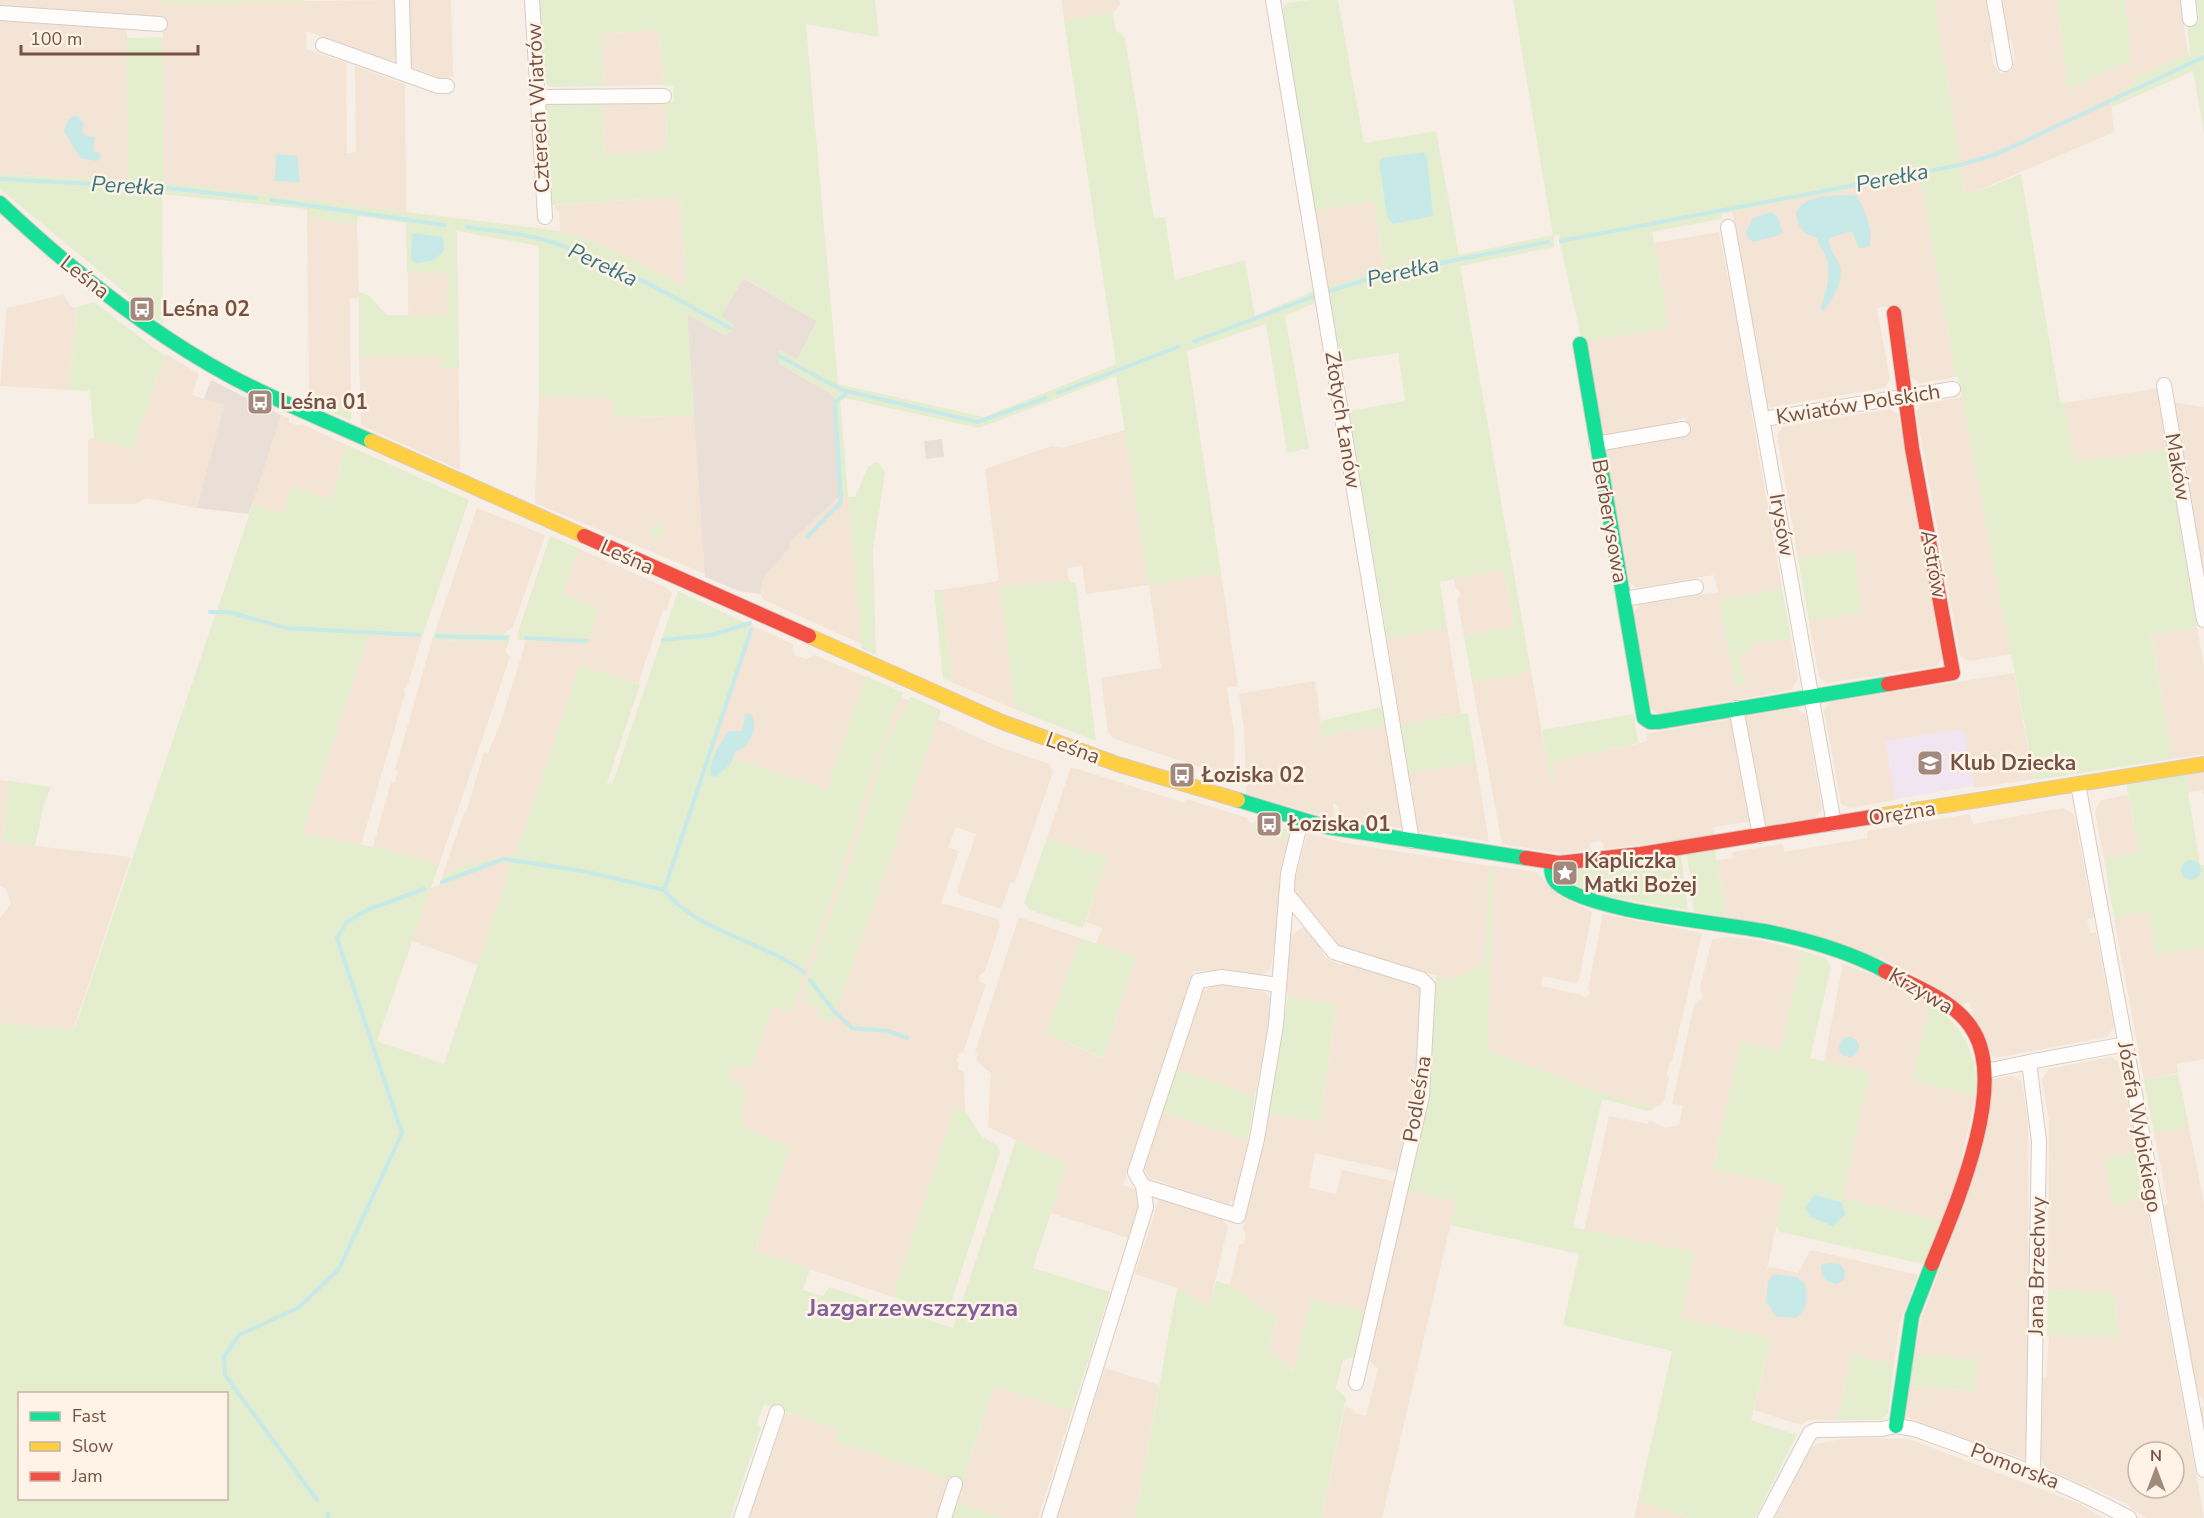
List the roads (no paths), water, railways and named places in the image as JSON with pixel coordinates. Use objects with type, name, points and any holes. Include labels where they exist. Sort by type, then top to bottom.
[{"type":"street","points":[[402,0],[404,73]]},
{"type":"street","name":"Czterech Wiatrów","points":[[531,0],[545,217]]},
{"type":"street","name":"Złotych Łanów","points":[[1273,0],[1412,841]]},
{"type":"street","points":[[1994,0],[2005,64]]},
{"type":"street","points":[[2188,0],[2190,19]]},
{"type":"street","points":[[0,13],[160,24]]},
{"type":"street","points":[[323,45],[438,86],[447,87]]},
{"type":"street","points":[[538,97],[664,96]]},
{"type":"street","name":"Leśna","points":[[0,203],[60,258],[127,310],[209,366],[264,394],[1002,722],[1118,764],[1302,820],[1412,841],[1551,862],[1600,860]]},
{"type":"street","name":"Irysów","points":[[1728,227],[1759,409],[1764,419],[1834,824]]},
{"type":"street","name":"Astrów","points":[[1812,696],[1953,673],[1904,397],[1894,313]]},
{"type":"street","name":"Berberysowa","points":[[1580,344],[1644,718],[1650,722],[1658,722],[1736,708]]},
{"type":"street","name":"Maków","points":[[2164,385],[2204,620]]},
{"type":"street","name":"Kwiatów Polskich","points":[[1764,419],[1953,389]]},
{"type":"street","name":"Berberysowa","points":[[1596,444],[1683,429]]},
{"type":"street","name":"Berberysowa","points":[[1624,598],[1696,587]]},
{"type":"street","points":[[1760,836],[1736,708],[1812,696]]},
{"type":"street","name":"Orężna","points":[[1600,860],[2204,764]]},
{"type":"street","name":"Józefa Wybickiego","points":[[2078,784],[2204,1470]]},
{"type":"street","points":[[1143,1186],[1238,1216],[1257,1139],[1276,1025],[1288,874],[1302,820]]},
{"type":"street","name":"Krzywa","points":[[1551,862],[1552,877],[1557,884],[1600,904],[1797,939],[1840,952],[1902,978],[1940,998],[1965,1018],[1980,1043],[1986,1071],[1982,1109],[1970,1162],[1908,1331],[1896,1426]]},
{"type":"street","name":"Podleśna","points":[[1287,894],[1334,952],[1421,979],[1428,986],[1422,1096],[1356,1383]]},
{"type":"street","points":[[1049,1518],[1146,1207],[1143,1186],[1135,1172],[1198,981],[1222,978],[1279,985]]},
{"type":"street","points":[[1986,1071],[2126,1044]]},
{"type":"street","name":"Jana Brzechwy","points":[[2029,1062],[2039,1141],[2033,1471]]},
{"type":"street","points":[[741,1518],[777,1412]]},
{"type":"street","points":[[1765,1518],[1810,1433],[1816,1430],[1882,1430],[1896,1426]]},
{"type":"street","name":"Pomorska","points":[[1896,1426],[1914,1429],[2033,1471],[2084,1493],[2129,1518]]},
{"type":"street","points":[[944,1518],[955,1484]]},
{"type":"water","points":[[76,115],[84,123],[82,131],[87,136],[95,137],[93,151],[100,153],[101,157],[97,161],[80,158],[64,131],[68,120]]},
{"type":"water","points":[[1423,152],[1427,157],[1433,216],[1393,224],[1387,216],[1379,161],[1382,158]]},
{"type":"water","points":[[276,154],[297,156],[300,182],[275,181]]},
{"type":"water","points":[[1856,195],[1870,228],[1869,247],[1859,248],[1852,231],[1829,238],[1841,270],[1841,276],[1837,289],[1823,312],[1821,307],[1828,276],[1827,259],[1819,246],[1818,238],[1802,229],[1796,212],[1807,201],[1832,196]]},
{"type":"water","points":[[1772,212],[1778,217],[1782,232],[1779,235],[1754,242],[1748,239],[1746,232],[1753,218]]},
{"type":"water","points":[[412,233],[443,237],[444,251],[432,261],[416,263],[411,259]]},
{"type":"water","points":[[746,714],[751,714],[753,719],[752,737],[745,746],[735,752],[731,763],[716,777],[711,776],[711,765],[719,746],[729,731],[742,731]]},
{"type":"water","points":[[2191,860],[2198,863],[2201,870],[2198,877],[2191,880],[2184,877],[2181,870],[2184,863]]},
{"type":"water","points":[[1849,1037],[1856,1040],[1859,1047],[1856,1054],[1849,1057],[1842,1054],[1839,1047],[1842,1040]]},
{"type":"water","points":[[1814,1195],[1841,1202],[1846,1214],[1833,1226],[1811,1217],[1805,1208]]},
{"type":"water","points":[[1840,1264],[1845,1270],[1844,1280],[1836,1284],[1824,1278],[1821,1265]]},
{"type":"water","points":[[1774,1274],[1797,1277],[1805,1284],[1806,1303],[1803,1311],[1796,1318],[1776,1316],[1766,1302],[1768,1281]]},
{"type":"waterway","name":"Perełka","points":[[1561,241],[1960,165],[1997,154],[2204,57]]},
{"type":"waterway","name":"Perełka","points":[[0,179],[169,188],[255,198]]},
{"type":"waterway","name":"Perełka","points":[[271,200],[445,225]]},
{"type":"waterway","name":"Perełka","points":[[467,227],[528,236],[572,249],[641,280],[730,328]]},
{"type":"waterway","name":"Perełka","points":[[1330,291],[1384,274],[1548,242]]},
{"type":"waterway","name":"Perełka","points":[[1195,341],[1315,296]]},
{"type":"waterway","name":"Perełka","points":[[1058,393],[1178,347]]},
{"type":"waterway","name":"Perełka","points":[[779,356],[842,390],[978,422],[1045,398]]},
{"type":"waterway","points":[[807,537],[841,502],[835,402],[845,395]]},
{"type":"waterway","points":[[210,612],[229,612],[286,628],[419,635]]},
{"type":"waterway","points":[[663,640],[712,635],[750,623]]},
{"type":"waterway","points":[[751,630],[664,890],[695,917],[769,951],[804,972]]},
{"type":"waterway","points":[[437,636],[506,638]]},
{"type":"waterway","points":[[526,638],[586,641]]},
{"type":"waterway","points":[[442,882],[504,859],[583,871],[664,890]]},
{"type":"waterway","points":[[317,1500],[225,1375],[224,1357],[239,1335],[298,1308],[339,1269],[402,1133],[337,938],[347,922],[367,910],[424,889]]},
{"type":"waterway","points":[[810,980],[834,1011],[852,1028],[888,1031],[907,1038]]},
{"type":"waterway","points":[[328,1513],[328,1518]]},
{"type":"place","name":"Leśna 02","points":[[142,309]]},
{"type":"place","name":"Leśna 01","points":[[260,402]]},
{"type":"place","name":"Klub Dziecka","points":[[1930,763]]},
{"type":"place","name":"Łoziska 02","points":[[1182,775]]},
{"type":"place","name":"Łoziska 01","points":[[1269,824]]},
{"type":"place","name":"Kapliczka Matki Bożej","points":[[1565,873]]},
{"type":"district","name":"Jazgarzewszczyzna","points":[[913,1308]]}]
